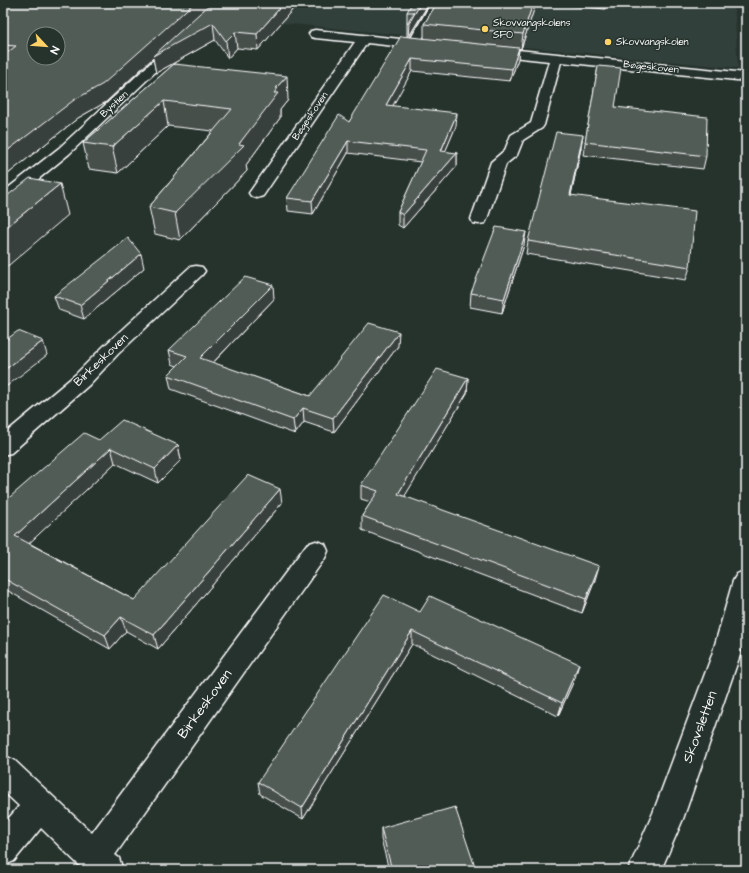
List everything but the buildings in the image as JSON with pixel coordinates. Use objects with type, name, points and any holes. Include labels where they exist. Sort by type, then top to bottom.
[{"type":"street","name":"Bystien","points":[[3,200],[64,151],[222,3]]},
{"type":"street","points":[[413,44],[437,3]]},
{"type":"street","points":[[315,34],[437,46]]},
{"type":"street","name":"Bøgeskoven","points":[[257,193],[363,39]]},
{"type":"street","name":"Bøgeskoven","points":[[477,50],[746,77]]},
{"type":"street","points":[[479,219],[499,162],[512,152],[516,138],[537,125],[556,57]]},
{"type":"street","name":"Birkeskoven","points":[[3,447],[82,380],[111,350],[196,271]]},
{"type":"street","name":"Birkeskoven","points":[[3,770],[100,863],[316,551]]},
{"type":"street","name":"Skovsletten","points":[[644,870],[667,819],[726,655],[746,581]]},
{"type":"street","points":[[3,850],[40,805]]},
{"type":"shaded area","name":"Skovvangskolen","points":[[236,3],[734,3],[738,68],[222,17]]},
{"type":"place","name":"Skovvangskolens SFO","points":[[485,29]]},
{"type":"place","name":"Skovvangskolen","points":[[608,42]]}]
